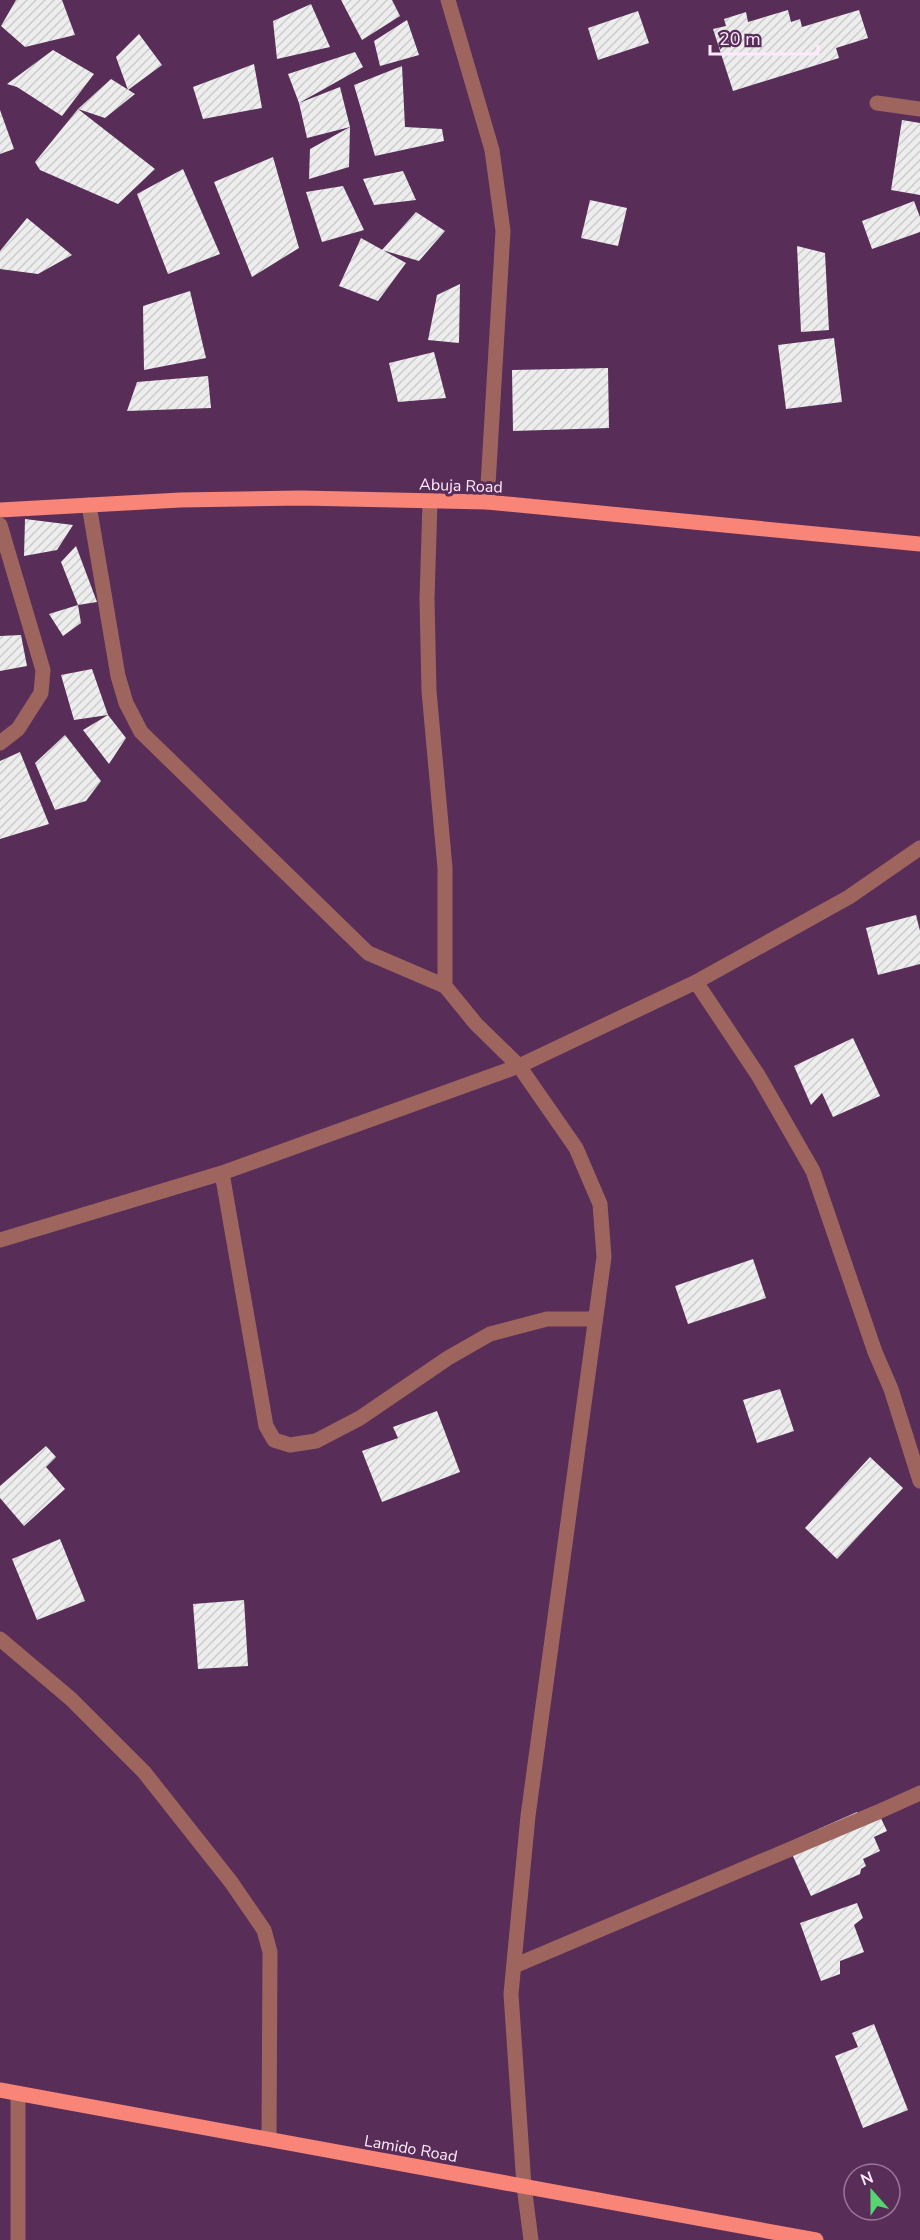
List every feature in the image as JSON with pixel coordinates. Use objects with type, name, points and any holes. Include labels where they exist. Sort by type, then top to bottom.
[{"type":"main road","name":"Abuja Road","points":[[0,510],[180,500],[301,498],[487,502],[920,544]]},
{"type":"main road","name":"Lamido Road","points":[[0,2090],[816,2240]]},
{"type":"street","points":[[448,0],[492,150],[503,231],[487,502]]},
{"type":"street","points":[[877,103],[920,109]]},
{"type":"street","points":[[430,502],[426,599],[429,691],[445,868],[445,986]]},
{"type":"street","points":[[89,505],[118,676],[126,703],[141,732],[368,953],[445,986],[476,1024],[519,1066],[576,1148],[600,1204],[604,1257],[528,1816],[511,1994],[524,2186],[531,2240]]},
{"type":"street","points":[[0,525],[43,670],[41,693],[18,729],[0,744]]},
{"type":"street","points":[[0,1240],[222,1173],[519,1066],[696,982],[849,897],[920,848]]},
{"type":"street","points":[[696,982],[758,1076],[813,1171],[875,1352],[891,1389],[920,1481]]},
{"type":"street","points":[[222,1173],[266,1426],[274,1440],[290,1445],[316,1441],[360,1418],[448,1358],[490,1334],[547,1319],[595,1319]]},
{"type":"street","points":[[0,1639],[71,1699],[144,1772],[231,1882],[264,1930],[270,1952],[269,2139]]},
{"type":"street","points":[[514,1966],[920,1793]]},
{"type":"street","points":[[18,2094],[18,2240]]},
{"type":"building","points":[[16,0],[62,0],[75,35],[25,47],[1,26]]},
{"type":"building","points":[[341,0],[392,0],[400,16],[362,40]]},
{"type":"building","points":[[311,4],[330,47],[277,59],[273,21]]},
{"type":"building","points":[[788,10],[791,22],[800,19],[802,27],[859,10],[868,38],[836,48],[839,58],[733,91],[713,29],[726,26],[724,19],[746,12],[748,22]]},
{"type":"building","points":[[638,11],[649,43],[598,60],[588,28]]},
{"type":"building","points":[[407,20],[419,55],[380,66],[374,41]]},
{"type":"building","points":[[139,34],[162,65],[128,90],[116,57]]},
{"type":"building","points":[[53,50],[94,74],[62,116],[17,87],[7,84]]},
{"type":"building","points":[[355,52],[363,67],[299,103],[288,74]]},
{"type":"building","points":[[254,64],[262,108],[203,119],[193,87]]},
{"type":"building","points":[[402,66],[405,127],[442,129],[444,141],[375,156],[354,85]]},
{"type":"building","points":[[111,79],[135,94],[105,118],[78,109]]},
{"type":"building","points":[[340,87],[350,127],[307,138],[299,103]]},
{"type":"building","points":[[78,109],[155,169],[118,204],[40,170],[35,162]]},
{"type":"building","points":[[0,110],[14,149],[0,154]]},
{"type":"building","points":[[902,120],[920,123],[920,195],[891,190]]},
{"type":"building","points":[[350,127],[349,167],[309,179],[310,149]]},
{"type":"building","points":[[273,157],[299,248],[252,277],[214,182]]},
{"type":"building","points":[[183,169],[220,254],[168,274],[137,194]]},
{"type":"building","points":[[403,171],[416,200],[374,205],[363,179]]},
{"type":"building","points":[[343,186],[364,230],[322,242],[306,192]]},
{"type":"building","points":[[590,200],[627,208],[618,246],[581,238]]},
{"type":"building","points":[[914,201],[920,217],[920,232],[872,249],[862,221]]},
{"type":"building","points":[[416,212],[445,231],[419,261],[382,250]]},
{"type":"building","points":[[27,218],[72,255],[38,274],[0,269],[0,251]]},
{"type":"building","points":[[361,238],[406,263],[378,301],[339,286]]},
{"type":"building","points":[[797,246],[825,253],[829,330],[801,332]]},
{"type":"building","points":[[460,284],[459,343],[428,340],[437,295]]},
{"type":"building","points":[[190,291],[206,358],[144,370],[143,306]]},
{"type":"building","points":[[834,338],[842,402],[786,409],[778,345]]},
{"type":"building","points":[[434,352],[446,398],[398,402],[389,363]]},
{"type":"building","points":[[608,368],[609,428],[513,431],[512,370]]},
{"type":"building","points":[[208,376],[211,408],[127,411],[137,382]]},
{"type":"building","points":[[25,519],[73,525],[57,550],[24,556]]},
{"type":"building","points":[[76,546],[97,602],[78,605],[61,562]]},
{"type":"building","points":[[78,605],[81,623],[63,636],[49,614]]},
{"type":"building","points":[[21,635],[27,666],[0,671],[0,636]]},
{"type":"building","points":[[92,669],[108,715],[74,720],[61,675]]},
{"type":"building","points":[[108,715],[126,738],[109,764],[83,730]]},
{"type":"building","points":[[65,735],[101,781],[86,801],[55,810],[35,763]]},
{"type":"building","points":[[20,752],[49,824],[0,839],[0,761]]},
{"type":"building","points":[[916,915],[920,931],[920,964],[878,975],[866,928]]},
{"type":"building","points":[[853,1038],[880,1096],[833,1117],[822,1093],[811,1105],[794,1066]]},
{"type":"building","points":[[753,1259],[766,1298],[688,1324],[675,1286]]},
{"type":"building","points":[[780,1389],[794,1431],[757,1443],[743,1400]]},
{"type":"building","points":[[437,1411],[460,1472],[382,1502],[362,1451],[398,1438],[393,1427]]},
{"type":"building","points":[[46,1446],[56,1457],[46,1467],[65,1489],[24,1526],[0,1498],[0,1486]]},
{"type":"building","points":[[870,1457],[903,1488],[837,1559],[805,1528]]},
{"type":"building","points":[[60,1539],[85,1601],[37,1620],[12,1559]]},
{"type":"building","points":[[244,1600],[248,1666],[198,1669],[193,1604]]},
{"type":"building","points":[[857,1812],[861,1820],[878,1812],[887,1831],[874,1837],[880,1851],[863,1859],[866,1866],[861,1869],[860,1874],[811,1896],[787,1843]]},
{"type":"building","points":[[857,1903],[863,1918],[854,1925],[864,1952],[840,1961],[840,1974],[821,1981],[800,1923]]},
{"type":"building","points":[[874,2024],[908,2110],[863,2128],[835,2056],[858,2047],[852,2033]]}]
